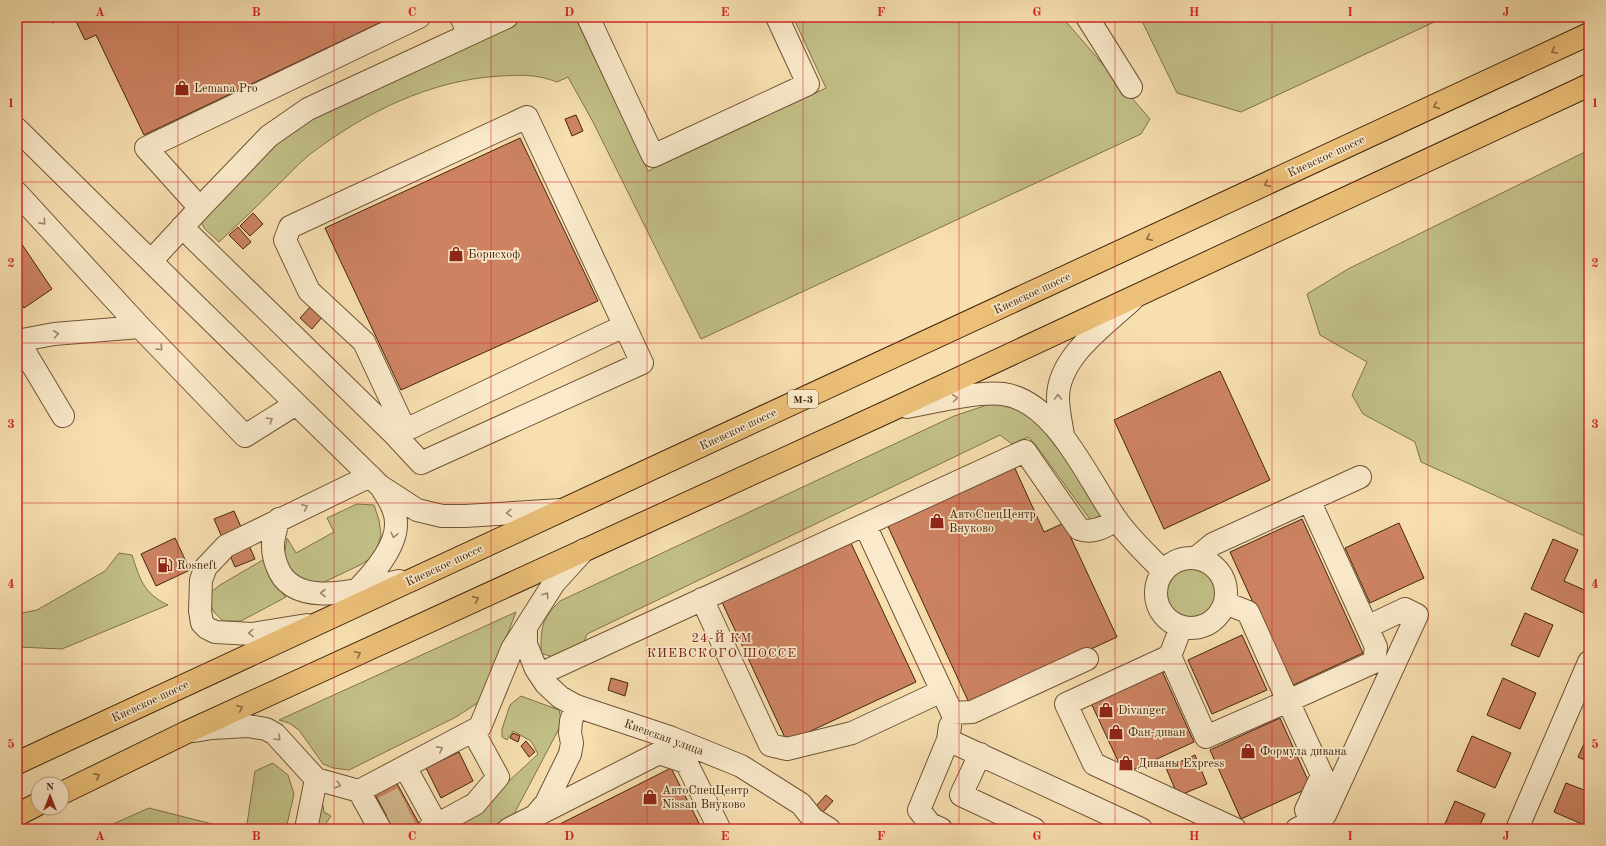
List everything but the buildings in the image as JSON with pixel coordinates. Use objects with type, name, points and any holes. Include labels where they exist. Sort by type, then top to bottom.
[{"type":"highway","name":"Киевское шоссе","points":[[17,763],[1589,34]]},
{"type":"highway","points":[[70,789],[187,732],[889,411],[1589,85]]},
{"type":"highway","points":[[17,815],[30,808]]},
{"type":"street","points":[[200,208],[146,148],[419,17]]},
{"type":"street","points":[[151,261],[269,136],[308,109],[465,26],[507,17]]},
{"type":"street","points":[[588,17],[653,156],[808,84],[777,17]]},
{"type":"street","points":[[1087,17],[1131,87]]},
{"type":"street","points":[[527,117],[642,363],[421,463],[400,432],[364,342],[309,291],[285,240],[290,227],[527,117]]},
{"type":"street","points":[[17,129],[375,481],[388,498],[395,516],[395,532],[387,554],[357,590],[323,621],[252,634],[215,632],[202,623],[200,611],[201,580],[206,567],[214,556],[226,546],[279,519],[375,481]]},
{"type":"street","points":[[17,193],[140,327],[245,436],[296,404]]},
{"type":"street","points":[[182,227],[400,432]]},
{"type":"street","points":[[1063,435],[1058,390],[1068,363],[1080,348],[1137,296]]},
{"type":"street","points":[[400,432],[624,326]]},
{"type":"street","points":[[63,416],[17,340],[54,334],[140,327]]},
{"type":"street","points":[[889,411],[967,397],[1002,394],[1027,402],[1063,435],[1117,520],[1163,571]]},
{"type":"street","points":[[540,674],[1025,451],[1079,529],[1087,532],[1102,529],[1117,520]]},
{"type":"street","points":[[1196,558],[1213,544],[1360,476]]},
{"type":"street","points":[[375,481],[417,510],[442,516],[562,510]]},
{"type":"street","points":[[1181,626],[1170,656],[1206,737],[1374,662],[1376,647],[1309,500]]},
{"type":"street","points":[[279,519],[273,537],[273,556],[280,574],[291,586],[311,593],[332,593],[357,590],[416,578]]},
{"type":"street","points":[[865,524],[952,713],[948,740],[919,810],[930,824],[941,829]]},
{"type":"street","points":[[415,798],[473,731],[480,728],[512,649],[554,583],[584,550]]},
{"type":"street","points":[[1182,558],[1196,558],[1209,562],[1222,576],[1226,594],[1225,603],[1215,618],[1208,624],[1190,628],[1172,623],[1165,617],[1156,601],[1155,592],[1157,583],[1163,571],[1174,562],[1182,558]]},
{"type":"street","points":[[702,599],[770,745],[787,749],[852,733],[942,692]]},
{"type":"street","points":[[1225,603],[1248,612],[1322,776],[1306,810],[1304,825]]},
{"type":"street","points":[[1304,825],[1325,815],[1417,615],[1405,609],[1367,626]]},
{"type":"street","name":"Киевская улица","points":[[526,629],[526,644],[530,655],[546,684],[560,697],[576,706],[672,738],[741,766],[801,804],[814,826]]},
{"type":"street","points":[[1170,656],[1066,704],[1094,764],[1235,829]]},
{"type":"street","points":[[952,713],[972,712],[1087,659]]},
{"type":"street","points":[[1517,829],[1589,662]]},
{"type":"street","points":[[535,816],[546,803],[570,754],[572,743],[570,733],[571,721],[576,706]]},
{"type":"street","points":[[187,732],[212,728],[248,726],[266,729],[275,734],[316,779],[376,811],[415,798],[475,804],[498,777],[473,731]]},
{"type":"street","points":[[948,740],[1142,829]]},
{"type":"street","points":[[508,829],[659,753],[686,762],[719,828],[717,829]]},
{"type":"street","points":[[980,754],[961,795],[1034,829]]},
{"type":"street","points":[[306,829],[316,779]]},
{"type":"shaded area","points":[[527,17],[575,17],[648,171],[826,88],[793,17],[1062,17],[1150,119],[1141,134],[701,339],[593,122],[568,77],[557,82],[536,76],[522,75],[474,79],[448,84],[399,101],[352,126],[309,155],[219,242],[205,229],[201,222],[272,142],[312,115]]},
{"type":"shaded area","points":[[1140,17],[1445,17],[1241,112],[1177,93]]},
{"type":"shaded area","points":[[1589,150],[1589,538],[1421,462],[1415,442],[1363,414],[1352,395],[1367,362],[1320,335],[1307,294],[1348,269]]},
{"type":"shaded area","points":[[990,404],[1009,404],[1035,420],[1064,457],[1101,512],[1102,519],[1094,522],[1089,518],[1035,444],[1028,437],[1012,444],[1000,435],[587,634],[584,643],[578,651],[570,656],[550,656],[541,653],[543,624],[549,613],[560,601],[954,416]]},
{"type":"shaded area","points":[[357,504],[374,505],[379,520],[381,535],[375,555],[362,564],[316,586],[289,574],[284,557],[287,538],[296,553],[334,532],[327,518]]},
{"type":"shaded area","points":[[119,553],[132,555],[140,578],[148,590],[153,596],[168,605],[62,649],[17,647],[17,614],[37,610],[105,571]]},
{"type":"shaded area","points":[[268,557],[273,579],[278,588],[286,597],[241,621],[223,621],[214,612],[206,596],[220,585]]},
{"type":"shaded area","points":[[1186,569],[1196,569],[1205,573],[1211,579],[1215,588],[1215,598],[1211,607],[1205,613],[1196,617],[1186,617],[1177,613],[1171,607],[1167,598],[1167,588],[1171,579],[1177,573]]},
{"type":"shaded area","points":[[516,612],[485,693],[476,704],[456,717],[349,770],[333,768],[323,764],[299,730],[289,723],[279,720]]},
{"type":"shaded area","points":[[521,696],[559,710],[562,723],[513,816],[486,829],[450,829],[466,821],[538,754],[531,741],[513,731],[507,740],[502,737],[502,729],[510,705]]},
{"type":"shaded area","points":[[273,763],[288,775],[294,794],[286,829],[114,829],[113,824],[149,808],[228,828],[247,824],[255,771]]},
{"type":"shaded area","points":[[322,800],[324,812],[331,816],[322,829],[308,829]]},
{"type":"tunnel","points":[[383,808],[404,797]]},
{"type":"tunnel","points":[[392,826],[414,814]]},
{"type":"place","name":"Lemana Pro","points":[[182,88]]},
{"type":"place","name":"Борисхоф","points":[[456,254]]},
{"type":"place","name":"АвтоСпецЦентр Внуково","points":[[937,521]]},
{"type":"place","name":"Rosneft","points":[[165,565]]},
{"type":"place","name":"Divanger","points":[[1106,710]]},
{"type":"place","name":"Фан-диван","points":[[1116,732]]},
{"type":"place","name":"Формула дивана","points":[[1248,751]]},
{"type":"place","name":"Диваны Express","points":[[1126,763]]},
{"type":"place","name":"АвтоСпецЦентр Nissan Внуково","points":[[650,797]]},
{"type":"district","name":"24-Й КМ КИЕВСКОГО ШОССЕ","points":[[722,644]]}]
